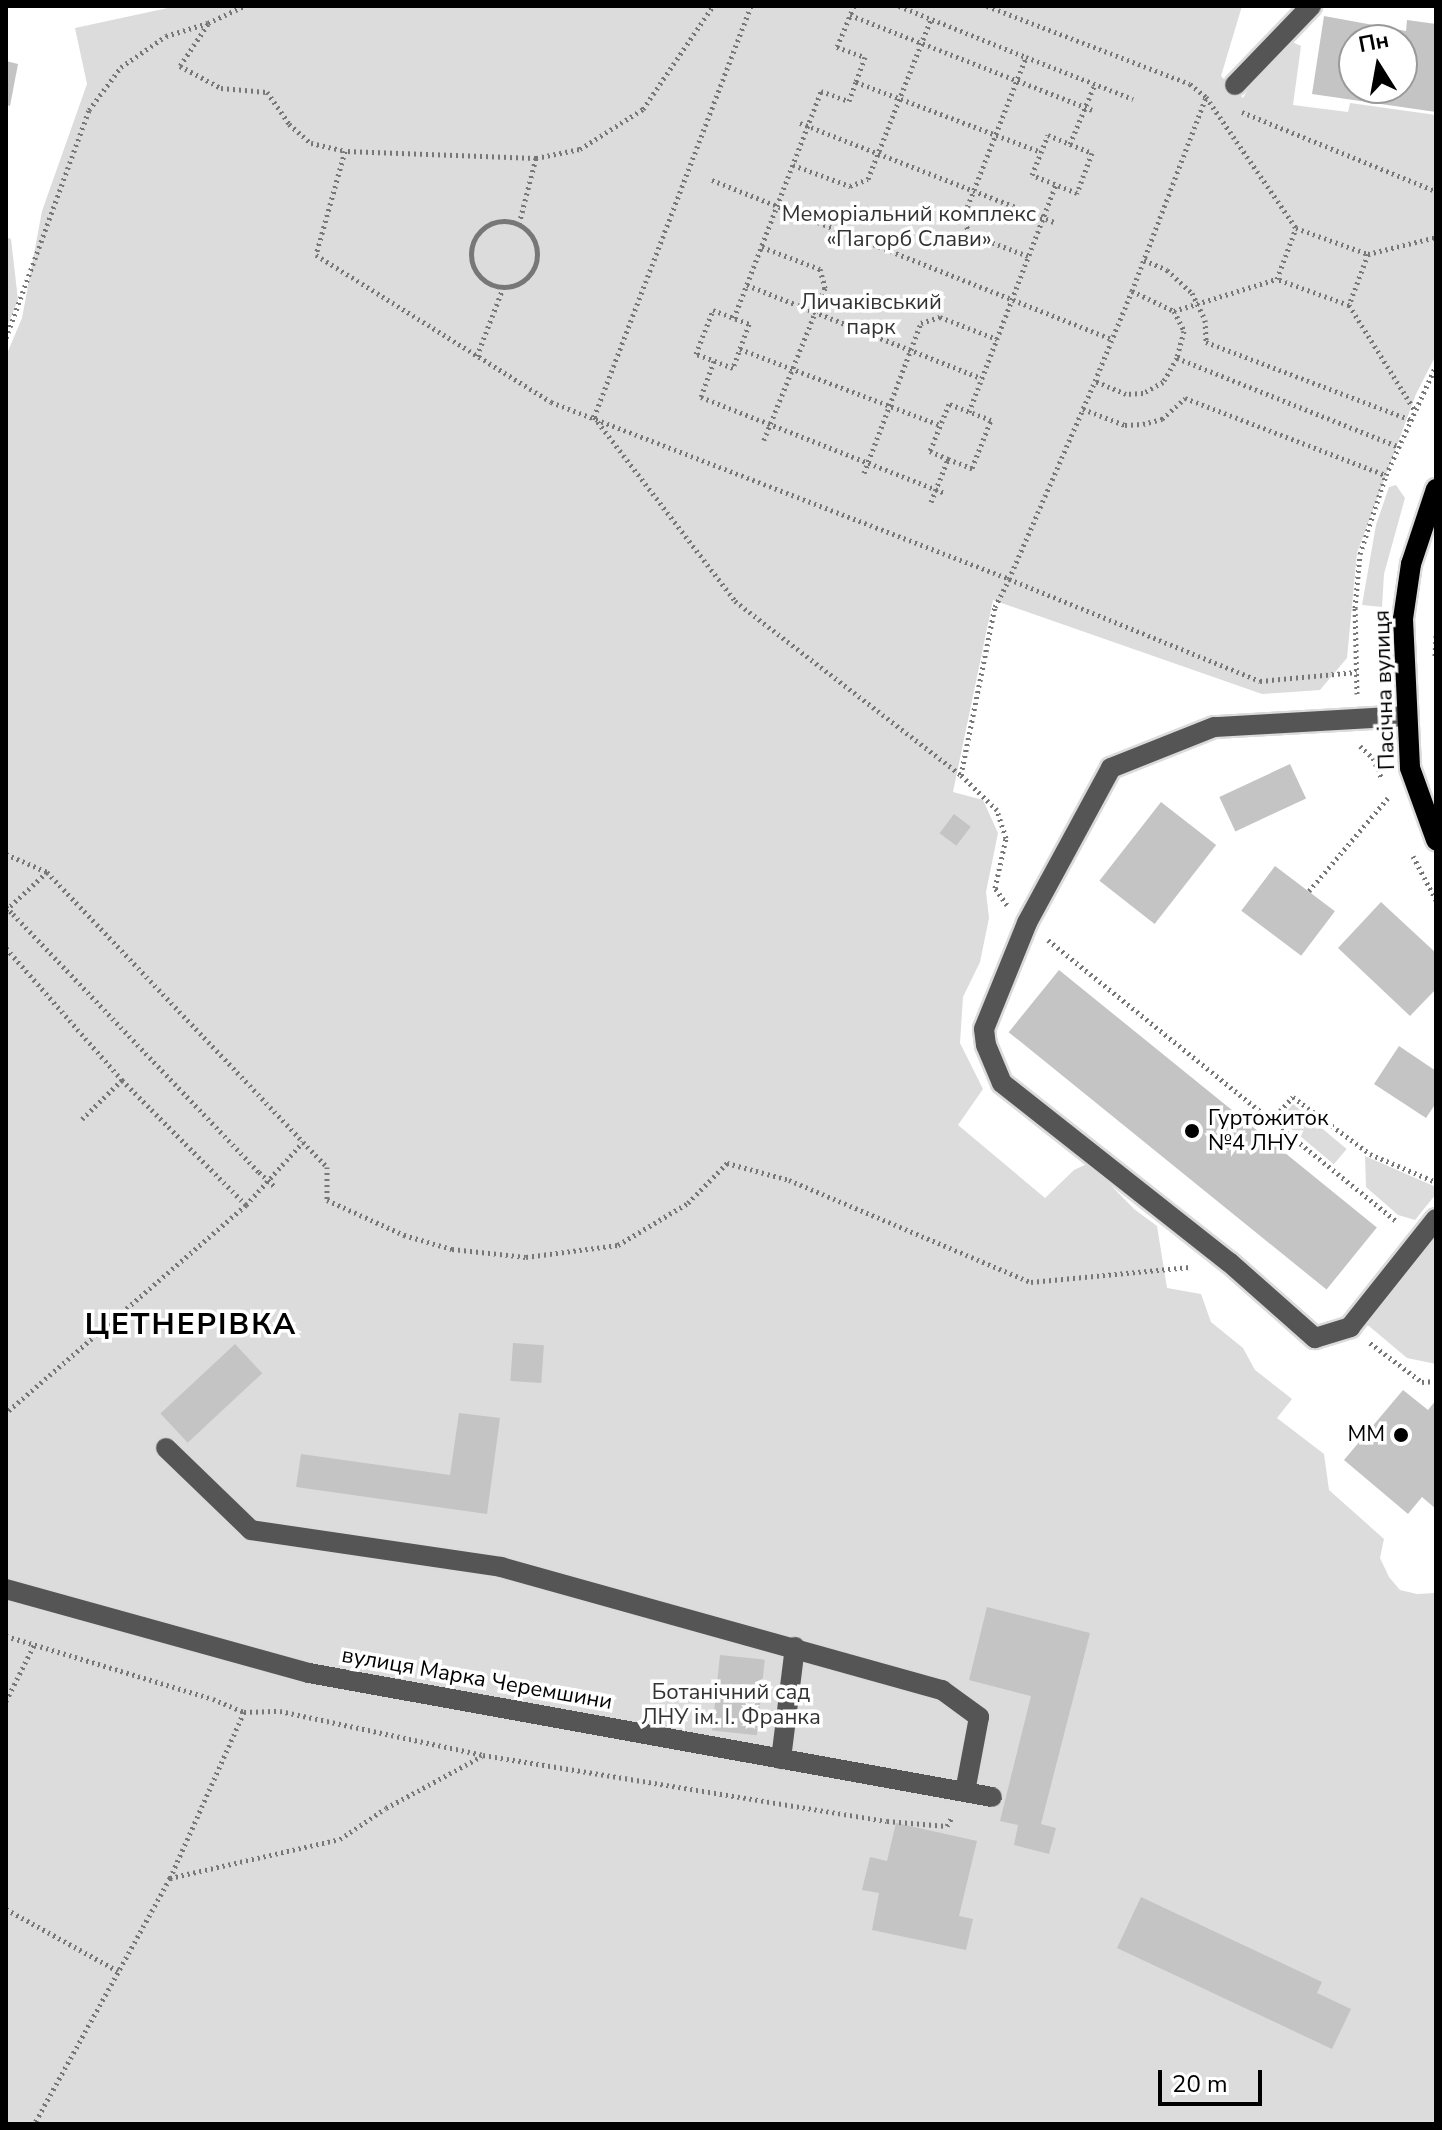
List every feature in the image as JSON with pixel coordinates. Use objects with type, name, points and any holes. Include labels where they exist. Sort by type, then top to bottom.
[{"type":"main road","name":"Пасічна вулиця","points":[[1436,489],[1424,516],[1406,592],[1403,631],[1410,768],[1436,840]]},
{"type":"lane","points":[[1235,85],[1311,6]]},
{"type":"lane","points":[[1407,716],[1214,727],[1111,768],[1027,923],[984,1029],[986,1045],[1002,1083],[1229,1262],[1315,1338],[1350,1327],[1436,1219]]},
{"type":"lane","points":[[166,1448],[251,1530],[501,1567],[942,1690],[979,1717],[965,1792]]},
{"type":"lane","name":"вулиця Марка Черемшини","points":[[6,1589],[309,1673],[992,1797]]},
{"type":"lane","points":[[781,1759],[795,1647]]},
{"type":"path","points":[[6,338],[89,110],[121,67],[166,36],[208,23],[244,6]]},
{"type":"path","points":[[208,23],[180,66],[221,88],[267,92],[289,124],[311,143],[345,151],[536,158],[580,149],[643,109],[713,6]]},
{"type":"path","points":[[594,417],[751,6]]},
{"type":"path","points":[[734,318],[821,91],[849,101],[865,57],[837,47],[854,6]]},
{"type":"path","points":[[899,6],[1133,99]]},
{"type":"path","points":[[850,15],[1088,109]]},
{"type":"path","points":[[793,165],[850,186],[868,179],[931,19]]},
{"type":"path","points":[[1026,57],[963,218],[970,234],[1028,256]]},
{"type":"path","points":[[856,82],[1041,152]]},
{"type":"path","points":[[1070,144],[1088,109],[1095,84]]},
{"type":"path","points":[[961,775],[995,607],[1095,381],[1206,97],[1296,228],[1368,254],[1436,237]]},
{"type":"path","points":[[800,123],[1054,222]]},
{"type":"path","points":[[1048,135],[1092,153],[1077,193],[1032,175],[1041,152],[1048,135]]},
{"type":"path","points":[[345,151],[316,255],[551,402],[1009,579],[1260,681],[1357,672],[1355,608],[1360,554],[1386,475],[1436,366]]},
{"type":"path","points":[[519,224],[536,158]]},
{"type":"path","points":[[712,180],[1112,339]]},
{"type":"path","points":[[969,412],[1056,184]]},
{"type":"path","points":[[504,221],[519,224],[536,244],[536,262],[520,283],[503,288],[489,284],[477,274],[471,261],[472,246],[478,233],[490,223],[504,221]]},
{"type":"path","points":[[1277,279],[1296,228]]},
{"type":"path","points":[[762,247],[820,269],[825,288],[764,440]]},
{"type":"path","points":[[1349,305],[1368,254]]},
{"type":"path","points":[[1144,260],[1182,281],[1199,303],[1206,342],[1411,420]]},
{"type":"path","points":[[1174,311],[1277,279],[1349,305],[1415,410]]},
{"type":"path","points":[[747,285],[981,378]]},
{"type":"path","points":[[477,356],[503,288]]},
{"type":"path","points":[[1095,381],[1126,394],[1143,393],[1163,382],[1177,358],[1184,331],[1174,311],[1132,291]]},
{"type":"path","points":[[713,310],[749,324],[740,349],[733,368],[696,354],[713,310]]},
{"type":"path","points":[[864,473],[921,323],[940,317],[997,339]]},
{"type":"path","points":[[740,349],[940,425]]},
{"type":"path","points":[[1177,358],[1400,447]]},
{"type":"path","points":[[714,361],[701,397],[945,493]]},
{"type":"path","points":[[1083,409],[1125,425],[1143,424],[1162,419],[1185,398],[1386,475]]},
{"type":"path","points":[[949,404],[969,412],[991,420],[972,468],[930,451],[949,404]]},
{"type":"path","points":[[594,417],[735,601],[961,775],[997,810],[1006,838],[995,888],[1012,912],[1420,1239]]},
{"type":"path","points":[[931,502],[948,459]]},
{"type":"path","points":[[1309,891],[1388,798]]},
{"type":"path","points":[[6,854],[47,872],[327,1167],[327,1200],[404,1235],[452,1249],[526,1257],[618,1245],[688,1203],[727,1163],[803,1185],[1031,1282],[1131,1275],[1229,1262]]},
{"type":"path","points":[[47,872],[6,909],[274,1186]]},
{"type":"path","points":[[6,948],[122,1080],[246,1205]]},
{"type":"path","points":[[82,1119],[122,1080]]},
{"type":"path","points":[[1272,1120],[1293,1097],[1370,1154],[1436,1182]]},
{"type":"path","points":[[6,1413],[246,1205],[303,1142]]},
{"type":"path","points":[[1350,1327],[1422,1382],[1436,1381]]},
{"type":"path","points":[[6,1636],[244,1712],[280,1711],[483,1755],[887,1821],[947,1826],[965,1792]]},
{"type":"path","points":[[6,1701],[34,1645]]},
{"type":"path","points":[[34,2124],[170,1878],[244,1712]]},
{"type":"path","points":[[170,1878],[340,1839],[386,1808],[483,1755]]},
{"type":"path","points":[[6,1909],[118,1971]]},
{"type":"green space","points":[[177,6],[1242,6],[1221,76],[1243,98],[1254,79],[1288,40],[1301,46],[1293,105],[1348,112],[1350,104],[1357,104],[1436,115],[1436,355],[1416,394],[1357,553],[1347,658],[1320,690],[1262,694],[993,600],[953,792],[983,800],[998,833],[986,892],[989,918],[980,962],[963,997],[960,1043],[983,1089],[958,1125],[1045,1198],[1074,1170],[1089,1163],[1134,1209],[1157,1226],[1167,1288],[1201,1294],[1211,1322],[1243,1348],[1255,1370],[1292,1399],[1277,1418],[1324,1454],[1329,1490],[1384,1539],[1380,1558],[1389,1577],[1400,1590],[1417,1594],[1436,1593],[1436,2124],[6,2124],[6,356],[22,318],[42,211],[87,84],[75,28]]},
{"type":"green space","points":[[6,237],[11,239],[18,300],[6,329]]},
{"type":"green space","points":[[1396,485],[1405,498],[1384,574],[1382,607],[1362,605],[1376,525],[1389,487]]},
{"type":"green space","points":[[1293,1104],[1347,1149],[1334,1164],[1280,1119]]},
{"type":"green space","points":[[1365,1156],[1436,1187],[1436,1194],[1415,1220],[1398,1215],[1366,1187]]},
{"type":"green space","points":[[1436,1230],[1436,1364],[1407,1358],[1363,1321]]},
{"type":"building","points":[[1324,16],[1368,24],[1338,24],[1338,98],[1312,94]]},
{"type":"building","points":[[1407,20],[1436,24],[1436,112],[1381,104],[1418,104],[1418,24],[1407,24]]},
{"type":"building","points":[[6,61],[18,64],[10,106],[6,105]]},
{"type":"building","points":[[1290,764],[1306,798],[1235,831],[1219,797]]},
{"type":"building","points":[[1161,802],[1216,845],[1155,924],[1099,881]]},
{"type":"building","points":[[954,814],[971,827],[956,846],[940,833]]},
{"type":"building","points":[[1275,866],[1335,911],[1301,956],[1241,911]]},
{"type":"building","points":[[1381,902],[1436,953],[1436,989],[1410,1016],[1338,948]]},
{"type":"building","name":"Гуртожиток №4 ЛНУ","points":[[1059,970],[1377,1227],[1327,1290],[1009,1032]]},
{"type":"building","points":[[1399,1046],[1436,1071],[1436,1103],[1426,1118],[1374,1084]]},
{"type":"building","points":[[513,1343],[544,1345],[541,1383],[510,1381]]},
{"type":"building","points":[[235,1344],[262,1373],[188,1443],[160,1414]]},
{"type":"building","name":"MM","points":[[1403,1390],[1428,1410],[1436,1400],[1436,1509],[1422,1497],[1408,1514],[1344,1460]]},
{"type":"building","points":[[459,1413],[500,1418],[487,1514],[296,1487],[301,1454],[450,1475]]},
{"type":"building","points":[[987,1607],[1090,1633],[1041,1824],[1056,1828],[1049,1854],[1014,1845],[1018,1825],[1000,1821],[1031,1696],[969,1680]]},
{"type":"building","points":[[720,1655],[765,1660],[757,1735],[712,1731]]},
{"type":"building","points":[[896,1823],[977,1841],[959,1916],[973,1919],[966,1950],[872,1930],[879,1893],[862,1890],[870,1857],[887,1861]]},
{"type":"building","points":[[1141,1897],[1322,1982],[1317,1993],[1351,2009],[1332,2049],[1117,1948]]},
{"type":"place","name":"Гуртожиток №4 ЛНУ","points":[[1192,1131]]},
{"type":"place","name":"MM","points":[[1401,1435]]},
{"type":"district","name":"ЦЕТНЕРІВКА","points":[[191,1325]]},
{"type":"park label","name":"Меморіальний комплекс «Пагорб Слави»","points":[[909,226]]},
{"type":"park label","name":"Личаківський парк","points":[[871,314]]},
{"type":"park label","name":"Ботанічний сад ЛНУ ім. І. Франка","points":[[731,1704]]}]
